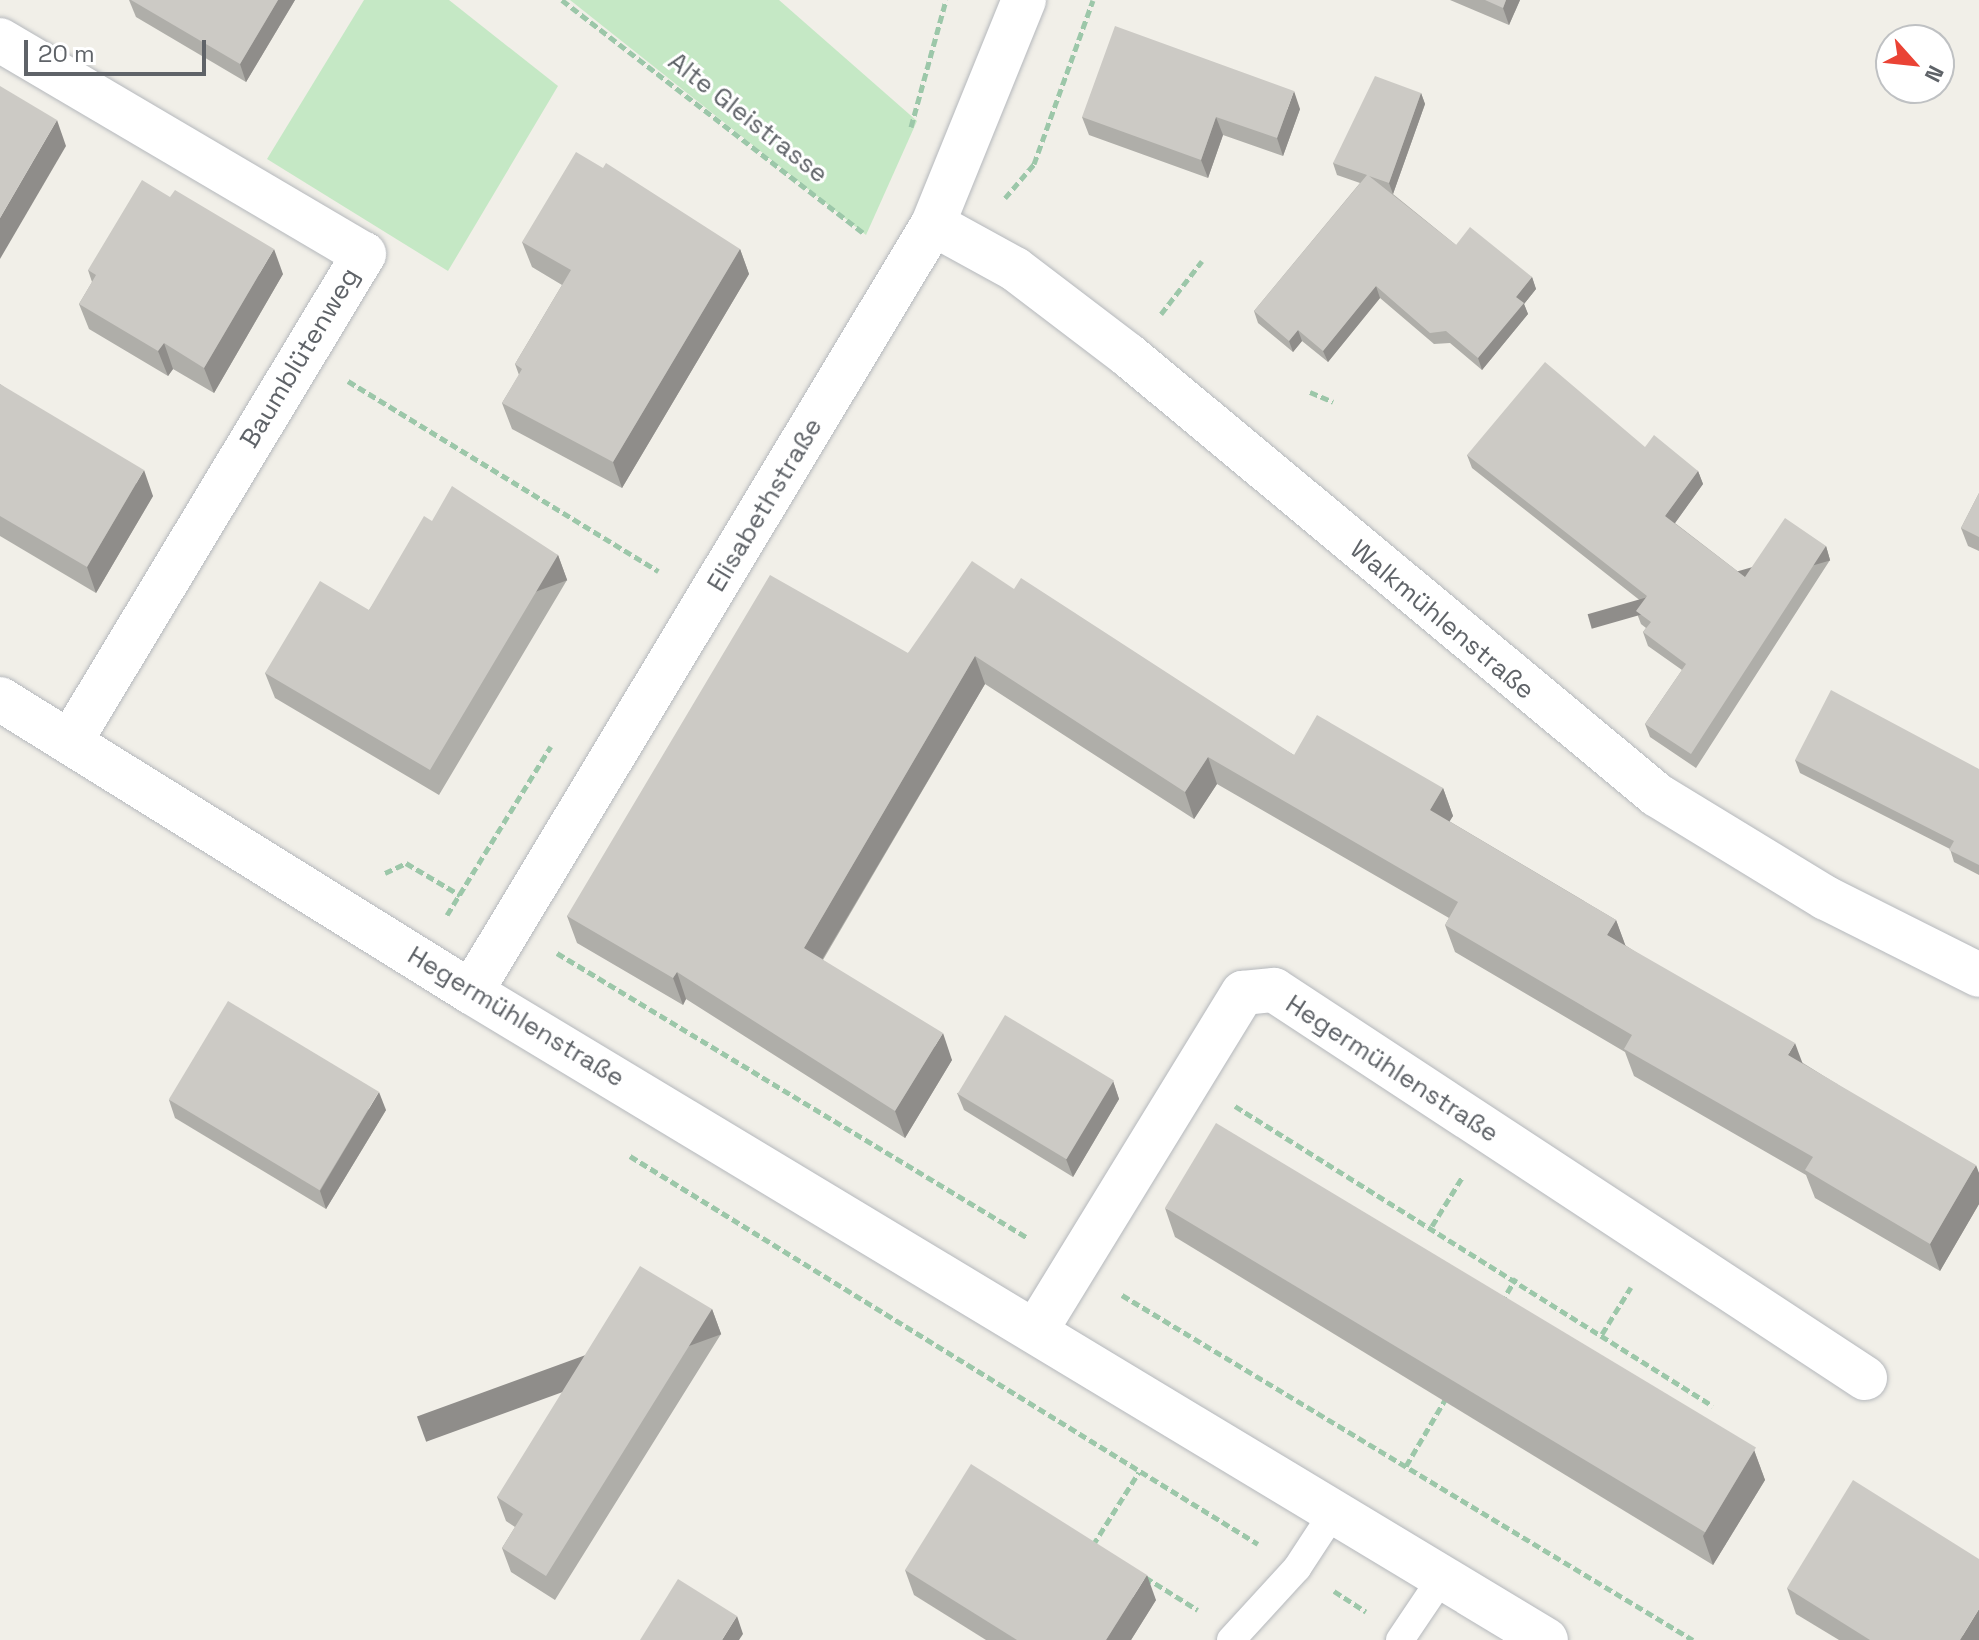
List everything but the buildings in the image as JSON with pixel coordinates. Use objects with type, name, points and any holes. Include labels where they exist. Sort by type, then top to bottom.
[{"type":"street","name":"Elisabethstraße","points":[[471,992],[908,269],[933,224],[1024,0]]},
{"type":"street","name":"Baumblütenweg","points":[[0,40],[364,254],[70,742]]},
{"type":"street","name":"Walkmühlenstraße","points":[[933,224],[1015,269],[1128,355],[1657,795],[1826,898],[1979,975]]},
{"type":"street","name":"Hegermühlenstraße","points":[[0,699],[420,961],[1038,1327],[1546,1640]]},
{"type":"street","name":"Hegermühlenstraße","points":[[1038,1327],[1243,993],[1274,990],[1865,1378]]},
{"type":"lane","points":[[1234,1637],[1297,1568],[1335,1510]]},
{"type":"lane","points":[[1402,1638],[1443,1576]]},
{"type":"path","name":"Alte Gleistrasse","points":[[562,0],[908,269]]},
{"type":"path","points":[[909,133],[921,67],[946,0]]},
{"type":"path","points":[[859,247],[872,223]]},
{"type":"path","points":[[1128,355],[1202,261]]},
{"type":"path","points":[[303,353],[658,571]]},
{"type":"path","points":[[1310,392],[1333,402]]},
{"type":"path","points":[[650,584],[666,558]]},
{"type":"path","points":[[420,961],[559,733]]},
{"type":"path","points":[[1189,1079],[1516,1278],[1713,1406]]},
{"type":"path","points":[[624,1152],[1297,1568],[1402,1638]]},
{"type":"path","points":[[1493,1318],[1516,1278]]},
{"type":"path","points":[[1406,1466],[1453,1385]]},
{"type":"path","points":[[1093,1545],[1139,1472]]},
{"type":"path","points":[[1082,1538],[1106,1553]]},
{"type":"path","points":[[1132,1569],[1234,1637]]},
{"type":"green space","points":[[364,0],[449,0],[558,86],[448,271],[267,159]]},
{"type":"green space","points":[[570,0],[779,0],[917,121],[866,235]]}]
